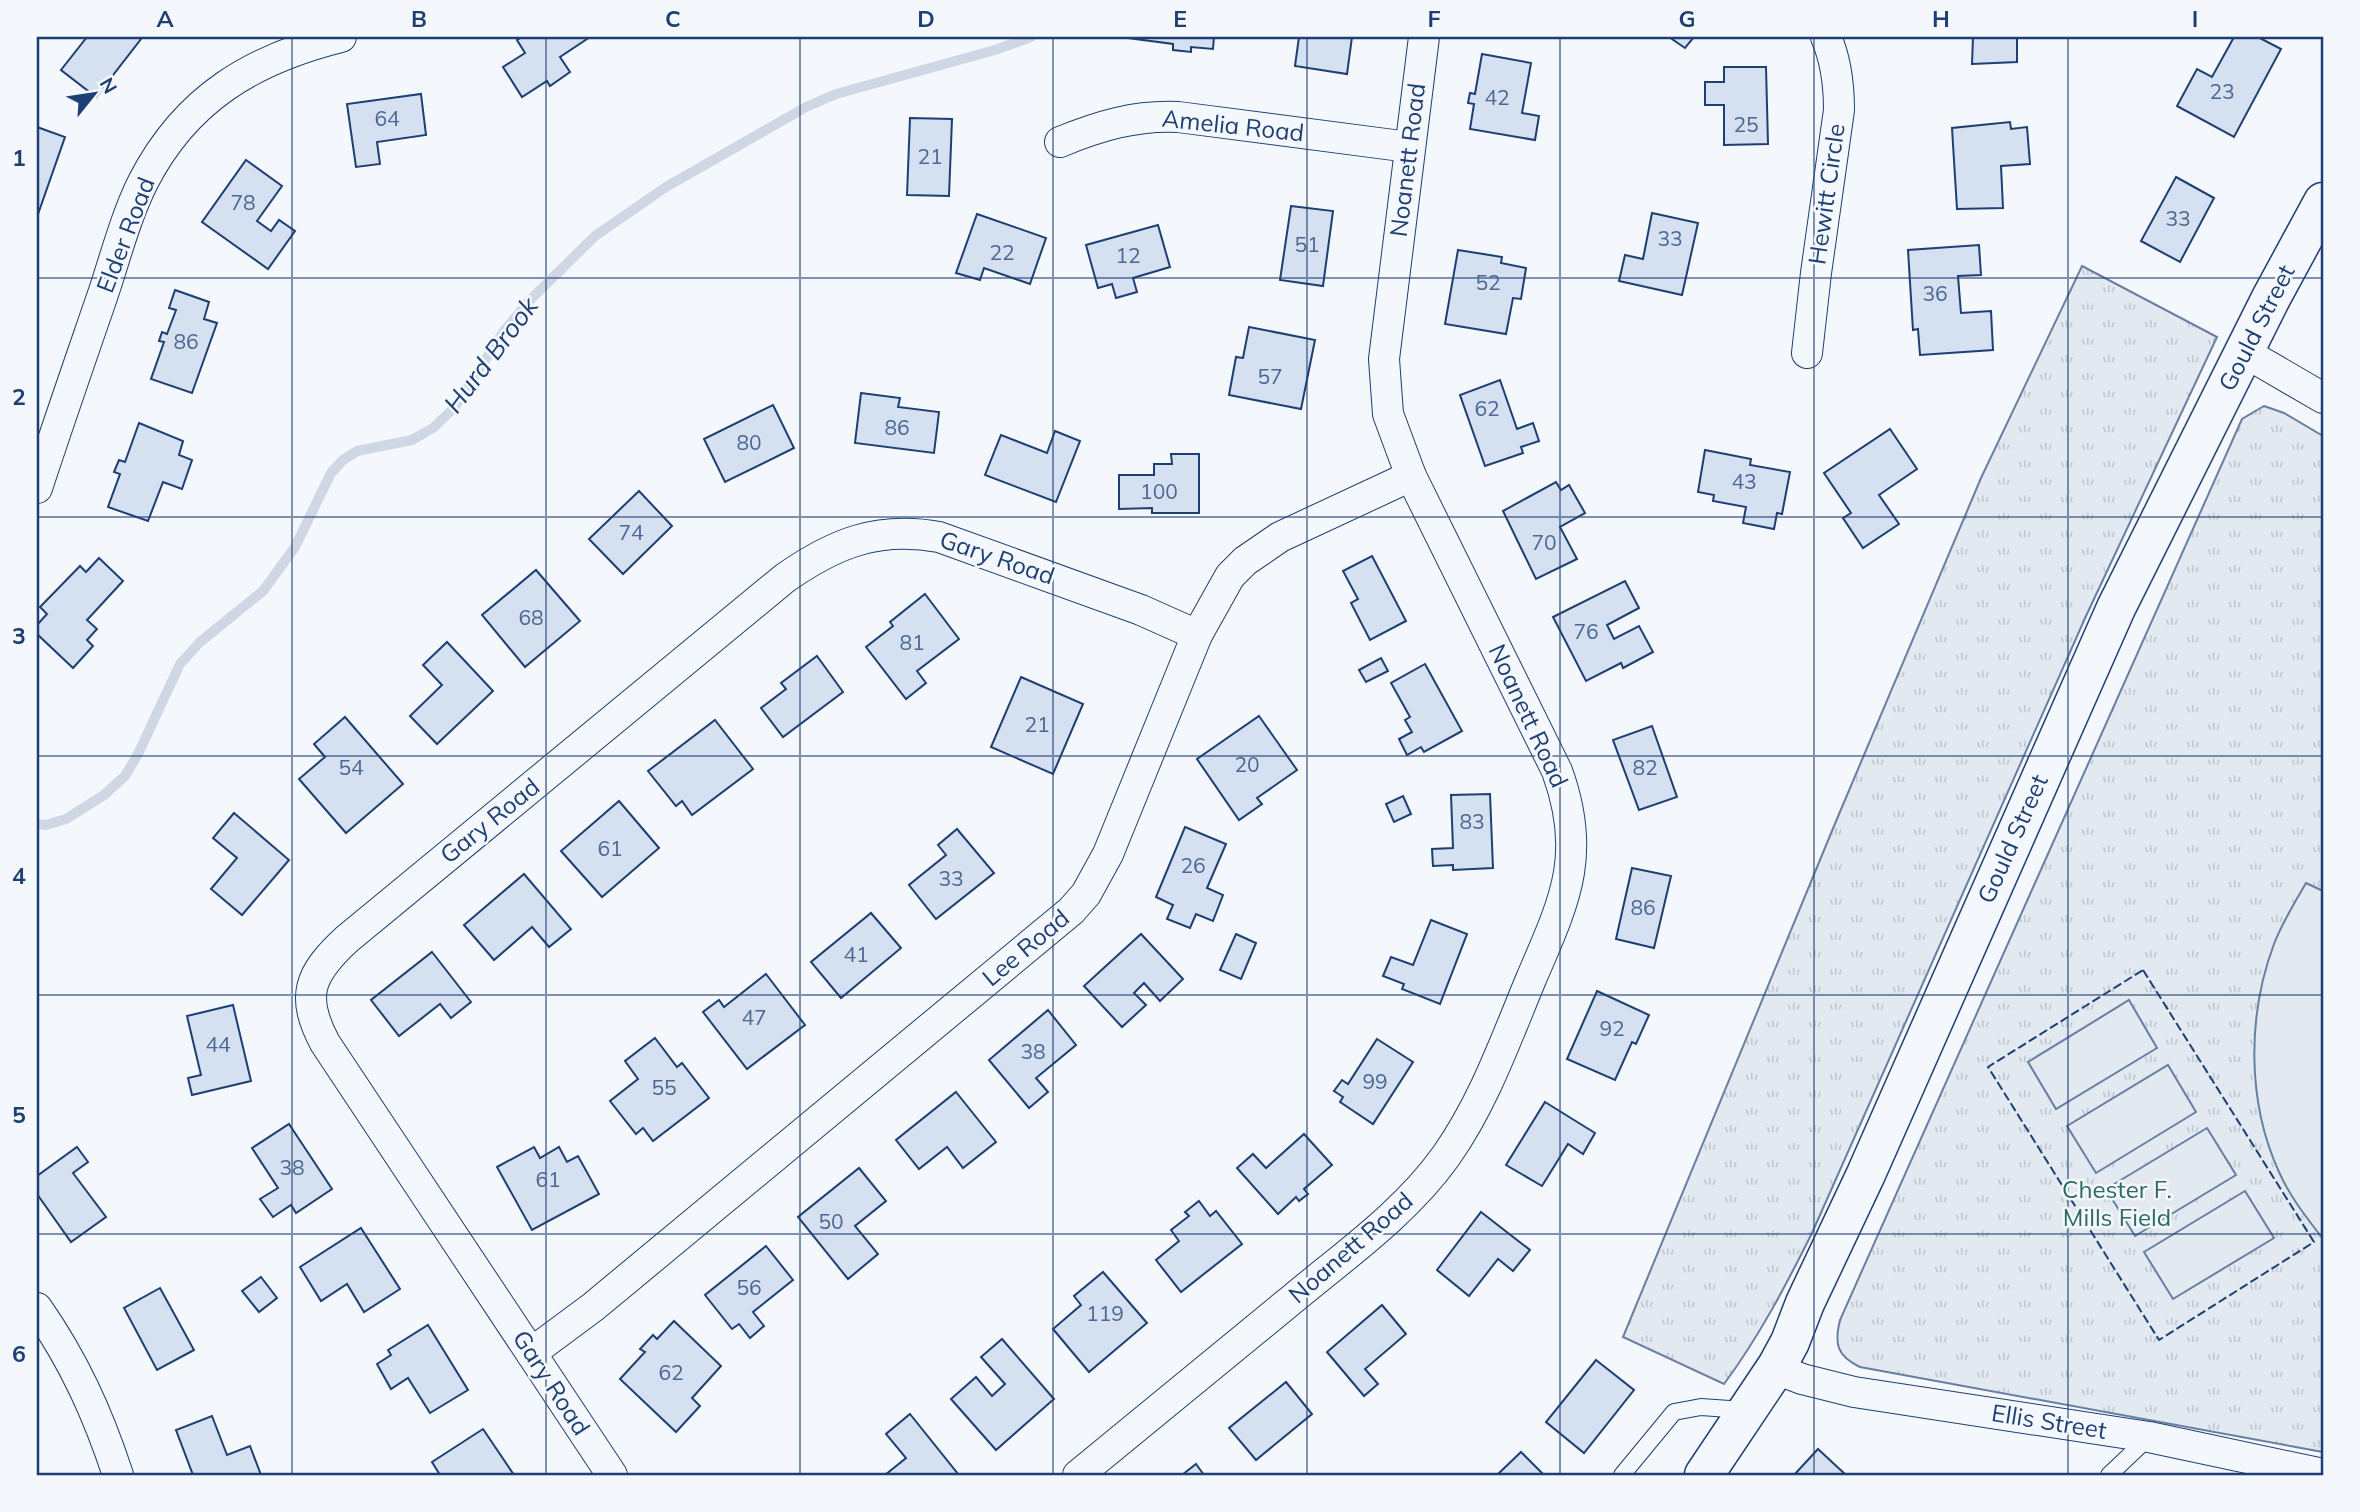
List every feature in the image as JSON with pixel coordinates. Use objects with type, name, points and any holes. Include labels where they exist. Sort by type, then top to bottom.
[{"type":"main road","name":"Gould Street","points":[[1704,1475],[1777,1366],[1866,1174],[2116,608],[2244,352],[2323,202]]},
{"type":"street","name":"Elder Road","points":[[37,488],[131,211],[155,161],[188,118],[228,83],[274,58],[341,37]]},
{"type":"street","name":"Noanett Road","points":[[1078,1475],[1385,1223],[1418,1190],[1446,1156],[1473,1111],[1560,908],[1570,877],[1570,815],[1565,794],[1547,750],[1411,476],[1388,414],[1384,359],[1424,37]]},
{"type":"street","name":"Hewitt Circle","points":[[1807,353],[1815,273],[1839,110],[1835,63],[1826,37]]},
{"type":"street","name":"Amelia Road","points":[[1060,142],[1107,125],[1153,116],[1409,147]]},
{"type":"street","points":[[2244,352],[2323,398]]},
{"type":"street","name":"Lee Road","points":[[531,1353],[593,1307],[1071,911],[1086,894],[1108,854],[1198,635],[1230,576],[1262,548],[1301,526],[1411,476]]},
{"type":"street","name":"Gary Road","points":[[612,1475],[325,1043],[313,1017],[311,1003],[314,976],[323,963],[347,939],[785,578],[842,545],[879,535],[922,534],[939,537],[1141,610],[1198,635]]},
{"type":"street","points":[[37,1308],[90,1398],[118,1475]]},
{"type":"street","name":"Ellis Street","points":[[1777,1366],[1802,1379],[1854,1392],[2149,1437],[2323,1474]]},
{"type":"lane","points":[[1622,1475],[1674,1412],[1701,1408],[1747,1410]]},
{"type":"lane","points":[[2109,1475],[2149,1437]]},
{"type":"green space","points":[[2082,266],[2217,337],[2086,616],[1812,1233],[1760,1329],[1724,1384],[1623,1337],[1981,478]]},
{"type":"green space","name":"Chester F. Mills Field","points":[[2264,406],[2284,413],[2323,436],[2323,1452],[1860,1367],[1842,1354],[1837,1336],[1840,1320],[2242,419]]},
{"type":"green space","points":[[2306,883],[2323,891],[2323,1239],[2288,1190],[2268,1145],[2256,1088],[2254,1059],[2255,1029],[2265,972],[2281,928]]},
{"type":"green space","points":[[2129,1000],[2157,1048],[2056,1109],[2028,1062]]},
{"type":"green space","points":[[2168,1065],[2196,1112],[2096,1173],[2067,1126]]},
{"type":"green space","points":[[2207,1128],[2236,1175],[2135,1236],[2106,1189]]},
{"type":"green space","points":[[2245,1191],[2274,1238],[2173,1299],[2144,1252]]},
{"type":"building","points":[[87,37],[141,39],[96,97],[61,70]]},
{"type":"building","points":[[522,37],[590,37],[560,57],[570,72],[550,86],[547,81],[522,97],[503,67],[525,53],[517,40]]},
{"type":"building","points":[[1120,37],[1214,37],[1213,49],[1191,47],[1191,52],[1173,50],[1173,44]]},
{"type":"building","points":[[1299,37],[1352,37],[1347,74],[1295,66]]},
{"type":"building","points":[[1669,37],[1694,37],[1685,48]]},
{"type":"building","points":[[1973,37],[2017,37],[2017,62],[1972,64]]},
{"type":"building","points":[[2234,37],[2258,37],[2281,49],[2234,137],[2177,106],[2197,69],[2212,77]]},
{"type":"building","points":[[1482,54],[1531,63],[1522,113],[1539,116],[1535,140],[1470,129],[1474,104],[1468,103],[1470,93],[1475,94]]},
{"type":"building","points":[[1724,67],[1766,67],[1768,144],[1724,145],[1724,105],[1705,105],[1705,82],[1724,82]]},
{"type":"building","points":[[421,94],[426,135],[377,142],[380,164],[356,167],[347,104]]},
{"type":"building","points":[[910,118],[952,119],[949,196],[907,195]]},
{"type":"building","points":[[2010,122],[2011,129],[2027,127],[2030,164],[2001,166],[2003,208],[1957,209],[1952,128]]},
{"type":"building","points":[[37,127],[65,137],[37,217]]},
{"type":"building","points":[[246,160],[282,186],[257,221],[271,231],[279,220],[295,231],[268,269],[202,222]]},
{"type":"building","points":[[2176,177],[2214,198],[2180,262],[2141,241]]},
{"type":"building","points":[[1291,206],[1333,211],[1323,286],[1280,280]]},
{"type":"building","points":[[1652,213],[1698,223],[1682,295],[1619,281],[1625,255],[1643,259]]},
{"type":"building","points":[[977,214],[1046,238],[1030,284],[984,268],[980,280],[956,273]]},
{"type":"building","points":[[1158,225],[1170,267],[1133,278],[1137,292],[1116,298],[1112,284],[1098,288],[1086,245]]},
{"type":"building","points":[[1979,245],[1981,275],[1958,276],[1961,313],[1991,311],[1993,350],[1920,355],[1918,329],[1913,330],[1908,250]]},
{"type":"building","points":[[1458,250],[1502,257],[1501,263],[1526,268],[1521,299],[1513,298],[1506,334],[1445,324]]},
{"type":"building","points":[[175,290],[209,302],[204,319],[217,323],[192,393],[151,379],[164,342],[159,341],[162,332],[167,334],[176,310],[169,308]]},
{"type":"building","points":[[1249,327],[1315,340],[1301,409],[1229,395],[1236,357],[1243,358]]},
{"type":"building","points":[[1500,380],[1517,429],[1533,423],[1539,441],[1521,447],[1523,453],[1485,466],[1460,395]]},
{"type":"building","points":[[861,393],[900,398],[898,407],[939,412],[934,453],[855,443]]},
{"type":"building","points":[[773,405],[794,448],[725,482],[704,439]]},
{"type":"building","points":[[139,423],[183,441],[179,455],[192,460],[182,489],[163,482],[148,521],[108,507],[120,474],[114,472],[119,460],[125,462]]},
{"type":"building","points":[[1890,429],[1917,469],[1879,495],[1899,524],[1863,548],[1843,518],[1851,513],[1824,473]]},
{"type":"building","points":[[1055,431],[1080,441],[1056,502],[985,475],[1001,435],[1047,453]]},
{"type":"building","points":[[1705,450],[1751,459],[1750,465],[1790,472],[1782,514],[1777,513],[1774,529],[1743,523],[1746,507],[1713,501],[1714,495],[1698,492]]},
{"type":"building","points":[[1171,454],[1199,454],[1199,513],[1152,513],[1152,508],[1119,509],[1119,475],[1154,475],[1154,464],[1172,464]]},
{"type":"building","points":[[1556,482],[1561,490],[1569,485],[1585,513],[1560,527],[1577,559],[1536,579],[1503,511]]},
{"type":"building","points":[[639,491],[672,526],[623,574],[589,539]]},
{"type":"building","points":[[1372,556],[1406,621],[1370,640],[1351,603],[1358,599],[1343,571]]},
{"type":"building","points":[[99,558],[123,581],[87,620],[97,629],[87,640],[93,646],[73,668],[37,634],[37,625],[47,614],[40,607],[80,566],[86,572]]},
{"type":"building","points":[[536,570],[580,621],[525,667],[482,615]]},
{"type":"building","points":[[1625,581],[1639,608],[1607,625],[1614,639],[1639,626],[1653,652],[1623,668],[1621,663],[1586,681],[1553,617]]},
{"type":"building","points":[[925,594],[959,639],[917,671],[926,683],[906,699],[866,647],[893,626],[890,622]]},
{"type":"building","points":[[447,642],[493,691],[437,744],[410,716],[442,685],[423,665]]},
{"type":"building","points":[[817,656],[843,692],[783,737],[761,708],[786,689],[781,683]]},
{"type":"building","points":[[1381,658],[1388,671],[1366,682],[1359,670]]},
{"type":"building","points":[[1425,664],[1462,731],[1424,752],[1421,747],[1407,755],[1399,739],[1412,732],[1405,720],[1410,717],[1391,683]]},
{"type":"building","points":[[1021,677],[1083,704],[1053,774],[991,747]]},
{"type":"building","points":[[1259,716],[1297,770],[1257,798],[1262,804],[1239,820],[1197,759]]},
{"type":"building","points":[[345,717],[403,784],[346,833],[299,779],[325,757],[314,744]]},
{"type":"building","points":[[715,720],[753,769],[692,815],[682,801],[676,806],[648,771]]},
{"type":"building","points":[[1652,726],[1677,797],[1639,810],[1613,740]]},
{"type":"building","points":[[1490,794],[1493,868],[1453,870],[1453,865],[1433,866],[1432,849],[1453,848],[1451,795]]},
{"type":"building","points":[[1403,796],[1411,814],[1394,822],[1386,804]]},
{"type":"building","points":[[619,801],[659,848],[602,897],[561,851]]},
{"type":"building","points":[[234,813],[289,860],[242,915],[211,889],[237,858],[213,838]]},
{"type":"building","points":[[1185,827],[1226,844],[1207,888],[1223,895],[1213,921],[1196,914],[1190,928],[1167,919],[1173,905],[1156,897]]},
{"type":"building","points":[[957,829],[994,873],[936,919],[909,885],[946,855],[938,845]]},
{"type":"building","points":[[1632,868],[1671,876],[1654,948],[1616,939]]},
{"type":"building","points":[[524,874],[571,929],[549,947],[532,927],[494,960],[464,925]]},
{"type":"building","points":[[871,913],[901,948],[841,998],[811,962]]},
{"type":"building","points":[[1431,920],[1467,934],[1440,1004],[1402,989],[1404,984],[1383,976],[1391,957],[1413,965]]},
{"type":"building","points":[[1141,934],[1183,979],[1160,1001],[1144,983],[1134,993],[1146,1005],[1122,1027],[1084,986]]},
{"type":"building","points":[[1236,934],[1256,943],[1241,979],[1220,970]]},
{"type":"building","points":[[432,952],[471,1002],[451,1018],[440,1004],[399,1036],[371,1000]]},
{"type":"building","points":[[766,974],[805,1025],[747,1069],[703,1012],[719,1000],[724,1007]]},
{"type":"building","points":[[1597,991],[1649,1015],[1636,1044],[1632,1042],[1615,1080],[1567,1059]]},
{"type":"building","points":[[233,1005],[251,1081],[192,1095],[188,1078],[201,1075],[187,1016]]},
{"type":"building","points":[[1048,1010],[1076,1045],[1036,1078],[1048,1092],[1029,1108],[989,1060]]},
{"type":"building","points":[[655,1038],[677,1067],[682,1063],[709,1098],[653,1141],[643,1128],[636,1134],[610,1101],[638,1079],[625,1061]]},
{"type":"building","points":[[1377,1039],[1413,1062],[1373,1124],[1340,1102],[1343,1097],[1334,1091],[1342,1080],[1348,1084]]},
{"type":"building","points":[[956,1092],[996,1142],[963,1168],[947,1147],[919,1169],[896,1140]]},
{"type":"building","points":[[1545,1102],[1595,1133],[1583,1154],[1568,1144],[1542,1186],[1506,1165]]},
{"type":"building","points":[[289,1124],[332,1189],[296,1213],[291,1205],[273,1217],[260,1199],[278,1188],[252,1148]]},
{"type":"building","points":[[1304,1134],[1332,1165],[1304,1189],[1308,1194],[1299,1201],[1296,1197],[1278,1214],[1237,1168],[1253,1154],[1266,1168]]},
{"type":"building","points":[[77,1147],[88,1162],[73,1173],[106,1217],[71,1242],[37,1194],[37,1176]]},
{"type":"building","points":[[534,1147],[540,1158],[559,1147],[567,1162],[578,1156],[599,1194],[532,1230],[497,1167]]},
{"type":"building","points":[[859,1168],[886,1201],[855,1226],[878,1254],[848,1279],[798,1217]]},
{"type":"building","points":[[1199,1201],[1210,1216],[1216,1211],[1242,1244],[1181,1292],[1156,1260],[1179,1241],[1171,1230],[1189,1216],[1185,1212]]},
{"type":"building","points":[[1481,1212],[1530,1250],[1513,1271],[1498,1259],[1469,1296],[1437,1270]]},
{"type":"building","points":[[361,1228],[400,1289],[364,1312],[347,1284],[321,1301],[300,1267]]},
{"type":"building","points":[[766,1246],[793,1280],[753,1312],[764,1326],[750,1338],[739,1324],[732,1329],[705,1295]]},
{"type":"building","points":[[1103,1272],[1147,1323],[1089,1372],[1053,1329],[1081,1305],[1074,1296]]},
{"type":"building","points":[[261,1277],[277,1298],[259,1312],[242,1291]]},
{"type":"building","points":[[160,1288],[194,1350],[157,1370],[124,1308]]},
{"type":"building","points":[[1382,1305],[1406,1334],[1365,1369],[1378,1384],[1364,1396],[1327,1352]]},
{"type":"building","points":[[674,1321],[721,1366],[692,1398],[700,1406],[676,1432],[620,1379],[645,1352],[640,1349],[653,1335],[657,1339]]},
{"type":"building","points":[[428,1325],[468,1390],[430,1413],[408,1378],[391,1389],[377,1364],[391,1355],[388,1350]]},
{"type":"building","points":[[1002,1339],[1054,1399],[996,1450],[951,1399],[976,1377],[992,1396],[1005,1384],[981,1357]]},
{"type":"building","points":[[1596,1360],[1634,1390],[1584,1453],[1546,1422]]},
{"type":"building","points":[[1286,1382],[1312,1414],[1256,1460],[1229,1428]]},
{"type":"building","points":[[910,1414],[958,1474],[885,1475],[906,1458],[886,1434]]},
{"type":"building","points":[[212,1416],[227,1455],[250,1446],[261,1475],[193,1475],[176,1430]]},
{"type":"building","points":[[483,1429],[514,1475],[440,1475],[432,1462]]},
{"type":"building","points":[[1818,1449],[1846,1475],[1794,1475]]},
{"type":"building","points":[[1521,1452],[1544,1475],[1497,1475]]},
{"type":"building","points":[[1196,1464],[1204,1475],[1182,1475]]},
{"type":"waterway","name":"Hurd Brook","points":[[37,824],[46,825],[66,819],[104,795],[125,776],[180,664],[200,642],[263,591],[295,547],[331,473],[343,460],[357,451],[412,440],[433,428],[454,408],[504,331],[530,300],[595,236],[666,187],[806,107],[836,94],[995,50],[1031,37]]},
{"type":"fence","points":[[2143,970],[2314,1242],[2159,1340],[1988,1067],[2143,970]]}]
